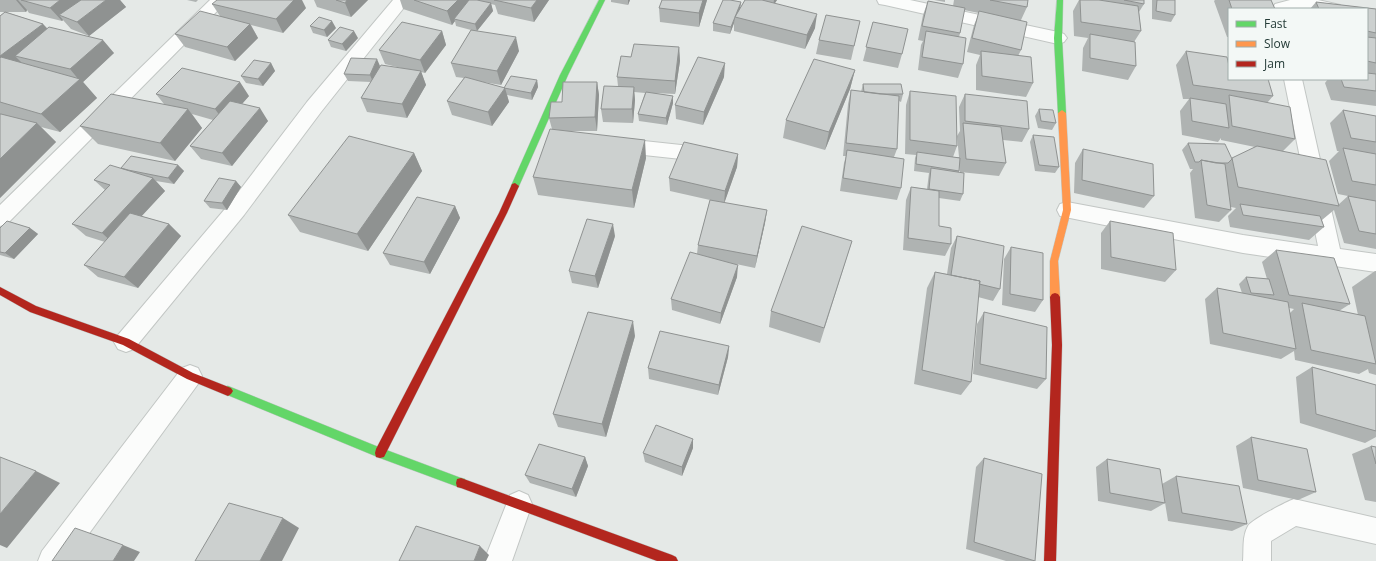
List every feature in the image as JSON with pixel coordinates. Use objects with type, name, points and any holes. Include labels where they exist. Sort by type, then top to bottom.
[{"type":"street","points":[[0,218],[220,0]]},
{"type":"street","points":[[126,342],[236,208],[314,107],[402,0]]},
{"type":"street","points":[[380,453],[503,213],[564,75],[602,0]]},
{"type":"street","points":[[884,0],[1058,38]]},
{"type":"street","points":[[1050,561],[1057,345],[1054,261],[1067,210],[1058,38],[1060,0]]},
{"type":"street","points":[[1282,8],[1303,2],[1330,8]]},
{"type":"street","points":[[1293,80],[1312,172],[1332,257]]},
{"type":"street","points":[[536,137],[559,139]]},
{"type":"street","points":[[597,143],[721,156]]},
{"type":"street","points":[[1067,210],[1243,244],[1376,264]]},
{"type":"street","points":[[0,291],[33,309],[126,342],[190,376],[380,453],[672,561]]},
{"type":"street","points":[[52,561],[190,376]]},
{"type":"street","points":[[498,561],[519,504]]},
{"type":"street","points":[[1257,561],[1258,534],[1294,512],[1376,530]]},
{"type":"building","points":[[21,0],[60,0],[50,8]]},
{"type":"building","points":[[81,0],[106,0],[77,22],[59,15]]},
{"type":"building","points":[[217,0],[294,0],[276,19],[212,4]]},
{"type":"building","points":[[336,0],[347,0],[345,3]]},
{"type":"building","points":[[414,0],[458,0],[447,11]]},
{"type":"building","points":[[469,0],[491,3],[475,24],[454,19]]},
{"type":"building","points":[[494,0],[537,0],[531,8]]},
{"type":"building","points":[[662,0],[703,0],[699,13],[659,8]]},
{"type":"building","points":[[723,0],[741,2],[731,27],[713,23]]},
{"type":"building","points":[[745,0],[762,0],[817,14],[807,35],[735,17]]},
{"type":"building","points":[[990,0],[1028,0],[1027,7]]},
{"type":"building","points":[[1080,0],[1099,0],[1138,6],[1141,31],[1081,22]]},
{"type":"building","points":[[1124,0],[1144,0],[1144,4]]},
{"type":"building","points":[[1157,0],[1175,0],[1175,15],[1156,11]]},
{"type":"building","points":[[1229,0],[1271,0],[1275,8],[1232,8]]},
{"type":"building","points":[[928,1],[965,8],[960,33],[922,26]]},
{"type":"building","points":[[1316,2],[1367,8],[1319,8]]},
{"type":"building","points":[[1368,8],[1376,9],[1376,33],[1368,31]]},
{"type":"building","points":[[200,11],[250,24],[227,47],[175,34]]},
{"type":"building","points":[[979,11],[1027,22],[1021,50],[972,38]]},
{"type":"building","points":[[5,12],[43,24],[0,56],[0,16]]},
{"type":"building","points":[[826,15],[860,21],[854,46],[819,40]]},
{"type":"building","points":[[319,17],[332,21],[324,30],[310,26]]},
{"type":"building","points":[[402,22],[442,31],[420,60],[379,50]]},
{"type":"building","points":[[873,22],[908,29],[902,54],[866,47]]},
{"type":"building","points":[[49,27],[103,40],[70,69],[15,56]]},
{"type":"building","points":[[340,27],[354,31],[342,44],[328,40]]},
{"type":"building","points":[[471,30],[516,37],[497,71],[451,63]]},
{"type":"building","points":[[926,31],[966,38],[963,64],[922,57]]},
{"type":"building","points":[[1090,34],[1135,42],[1136,66],[1090,58]]},
{"type":"building","points":[[1368,37],[1376,38],[1376,63],[1368,61]]},
{"type":"building","points":[[634,44],[679,47],[675,81],[617,77],[621,56],[631,57]]},
{"type":"building","points":[[981,51],[1031,57],[1033,83],[982,76]]},
{"type":"building","points":[[1186,51],[1227,57],[1228,80],[1268,80],[1273,96],[1193,85]]},
{"type":"building","points":[[1,57],[80,79],[41,114],[0,102]]},
{"type":"building","points":[[698,57],[725,63],[704,112],[675,105]]},
{"type":"building","points":[[351,58],[377,59],[370,75],[344,74]]},
{"type":"building","points":[[814,59],[855,70],[829,132],[786,120]]},
{"type":"building","points":[[254,60],[271,63],[258,79],[241,76]]},
{"type":"building","points":[[381,65],[421,71],[402,104],[361,98]]},
{"type":"building","points":[[182,68],[240,82],[215,109],[156,94]]},
{"type":"building","points":[[1368,73],[1376,74],[1376,91],[1344,87],[1341,80],[1368,80]]},
{"type":"building","points":[[511,76],[537,80],[531,93],[504,88]]},
{"type":"building","points":[[465,77],[505,88],[488,112],[447,101]]},
{"type":"building","points":[[563,82],[597,82],[595,117],[549,118],[551,102],[562,102]]},
{"type":"building","points":[[863,84],[901,84],[903,94],[864,92]]},
{"type":"building","points":[[604,86],[634,87],[632,109],[601,109]]},
{"type":"building","points":[[851,90],[899,96],[897,149],[846,143]]},
{"type":"building","points":[[910,91],[956,96],[957,146],[910,140]]},
{"type":"building","points":[[646,92],[673,96],[666,118],[638,114]]},
{"type":"building","points":[[111,94],[188,109],[160,143],[80,126]]},
{"type":"building","points":[[965,94],[1027,101],[1029,129],[965,121]]},
{"type":"building","points":[[1229,95],[1290,107],[1295,139],[1232,126]]},
{"type":"building","points":[[1190,98],[1226,104],[1229,128],[1192,121]]},
{"type":"building","points":[[230,101],[260,108],[222,153],[190,146]]},
{"type":"building","points":[[1039,109],[1053,110],[1056,123],[1041,121]]},
{"type":"building","points":[[1343,110],[1376,116],[1376,142],[1351,138]]},
{"type":"building","points":[[0,114],[37,123],[0,159]]},
{"type":"building","points":[[963,123],[1001,127],[1006,163],[966,159]]},
{"type":"building","points":[[550,129],[645,140],[632,190],[533,177]]},
{"type":"building","points":[[1033,135],[1054,137],[1059,167],[1039,165]]},
{"type":"building","points":[[349,136],[414,153],[357,234],[288,215]]},
{"type":"building","points":[[684,142],[738,154],[725,191],[669,178]]},
{"type":"building","points":[[1188,143],[1225,144],[1232,159],[1228,163],[1216,163],[1201,160],[1199,162],[1195,162]]},
{"type":"building","points":[[1257,146],[1326,160],[1339,206],[1238,187],[1232,158]]},
{"type":"building","points":[[1343,148],[1376,154],[1376,185],[1352,181]]},
{"type":"building","points":[[1083,149],[1153,164],[1154,196],[1082,180]]},
{"type":"building","points":[[847,150],[904,159],[901,188],[843,178]]},
{"type":"building","points":[[917,152],[960,158],[959,171],[916,164]]},
{"type":"building","points":[[131,156],[178,165],[168,178],[121,168]]},
{"type":"building","points":[[1201,160],[1225,164],[1231,210],[1207,205]]},
{"type":"building","points":[[110,165],[153,178],[102,233],[72,224],[110,185],[94,180]]},
{"type":"building","points":[[931,168],[964,173],[963,194],[929,189]]},
{"type":"building","points":[[219,178],[236,181],[222,203],[204,201]]},
{"type":"building","points":[[911,187],[939,191],[939,226],[951,228],[951,244],[908,238]]},
{"type":"building","points":[[1348,196],[1376,201],[1376,234],[1359,231]]},
{"type":"building","points":[[417,197],[455,206],[424,262],[383,253]]},
{"type":"building","points":[[710,200],[767,210],[757,256],[698,245]]},
{"type":"building","points":[[1240,204],[1320,216],[1324,227],[1243,215]]},
{"type":"building","points":[[130,213],[169,224],[124,277],[84,265]]},
{"type":"building","points":[[587,219],[613,224],[595,276],[569,271]]},
{"type":"building","points":[[7,221],[30,228],[5,253],[0,252],[0,228]]},
{"type":"building","points":[[1110,221],[1173,233],[1176,270],[1111,257]]},
{"type":"building","points":[[802,226],[852,241],[824,328],[771,311]]},
{"type":"building","points":[[957,236],[1004,246],[1000,289],[979,284],[980,281],[951,275]]},
{"type":"building","points":[[1011,247],[1043,253],[1043,300],[1010,294]]},
{"type":"building","points":[[1276,250],[1334,258],[1350,304],[1289,295]]},
{"type":"building","points":[[690,252],[738,265],[721,313],[671,299]]},
{"type":"building","points":[[935,272],[980,281],[971,382],[922,370]]},
{"type":"building","points":[[1246,277],[1269,279],[1274,295],[1251,293]]},
{"type":"building","points":[[1217,288],[1288,302],[1296,349],[1223,333]]},
{"type":"building","points":[[1302,303],[1365,316],[1376,364],[1311,350]]},
{"type":"building","points":[[588,312],[633,321],[602,424],[553,414]]},
{"type":"building","points":[[984,312],[1047,327],[1046,379],[980,364]]},
{"type":"building","points":[[660,331],[729,346],[719,385],[648,368]]},
{"type":"building","points":[[1312,367],[1376,385],[1376,431],[1316,414]]},
{"type":"building","points":[[656,425],[693,439],[682,467],[643,453]]},
{"type":"building","points":[[1251,437],[1307,449],[1316,492],[1258,480]]},
{"type":"building","points":[[539,444],[585,457],[572,489],[525,475]]},
{"type":"building","points":[[1371,446],[1376,447],[1376,464]]},
{"type":"building","points":[[0,457],[36,471],[0,514]]},
{"type":"building","points":[[984,458],[1042,474],[1035,561],[974,542]]},
{"type":"building","points":[[1107,459],[1160,469],[1165,503],[1110,493]]},
{"type":"building","points":[[1176,476],[1239,486],[1247,524],[1182,513]]},
{"type":"building","points":[[229,503],[283,518],[260,561],[195,561]]},
{"type":"building","points":[[416,526],[480,546],[474,561],[399,561]]},
{"type":"building","points":[[75,528],[123,545],[113,561],[52,561]]},
{"type":"traffic: fast","points":[[515,186],[564,75],[602,0]]},
{"type":"traffic: fast","points":[[1060,0],[1058,38],[1062,113]]},
{"type":"traffic: fast","points":[[228,391],[380,453],[461,483]]},
{"type":"traffic: slow","points":[[1055,297],[1054,261],[1067,210],[1062,113]]},
{"type":"traffic: jam","points":[[380,453],[503,213],[515,186]]},
{"type":"traffic: jam","points":[[0,291],[33,309],[126,342],[190,376],[228,391]]},
{"type":"traffic: jam","points":[[1050,561],[1057,345],[1055,297]]},
{"type":"traffic: jam","points":[[461,483],[672,561]]}]
